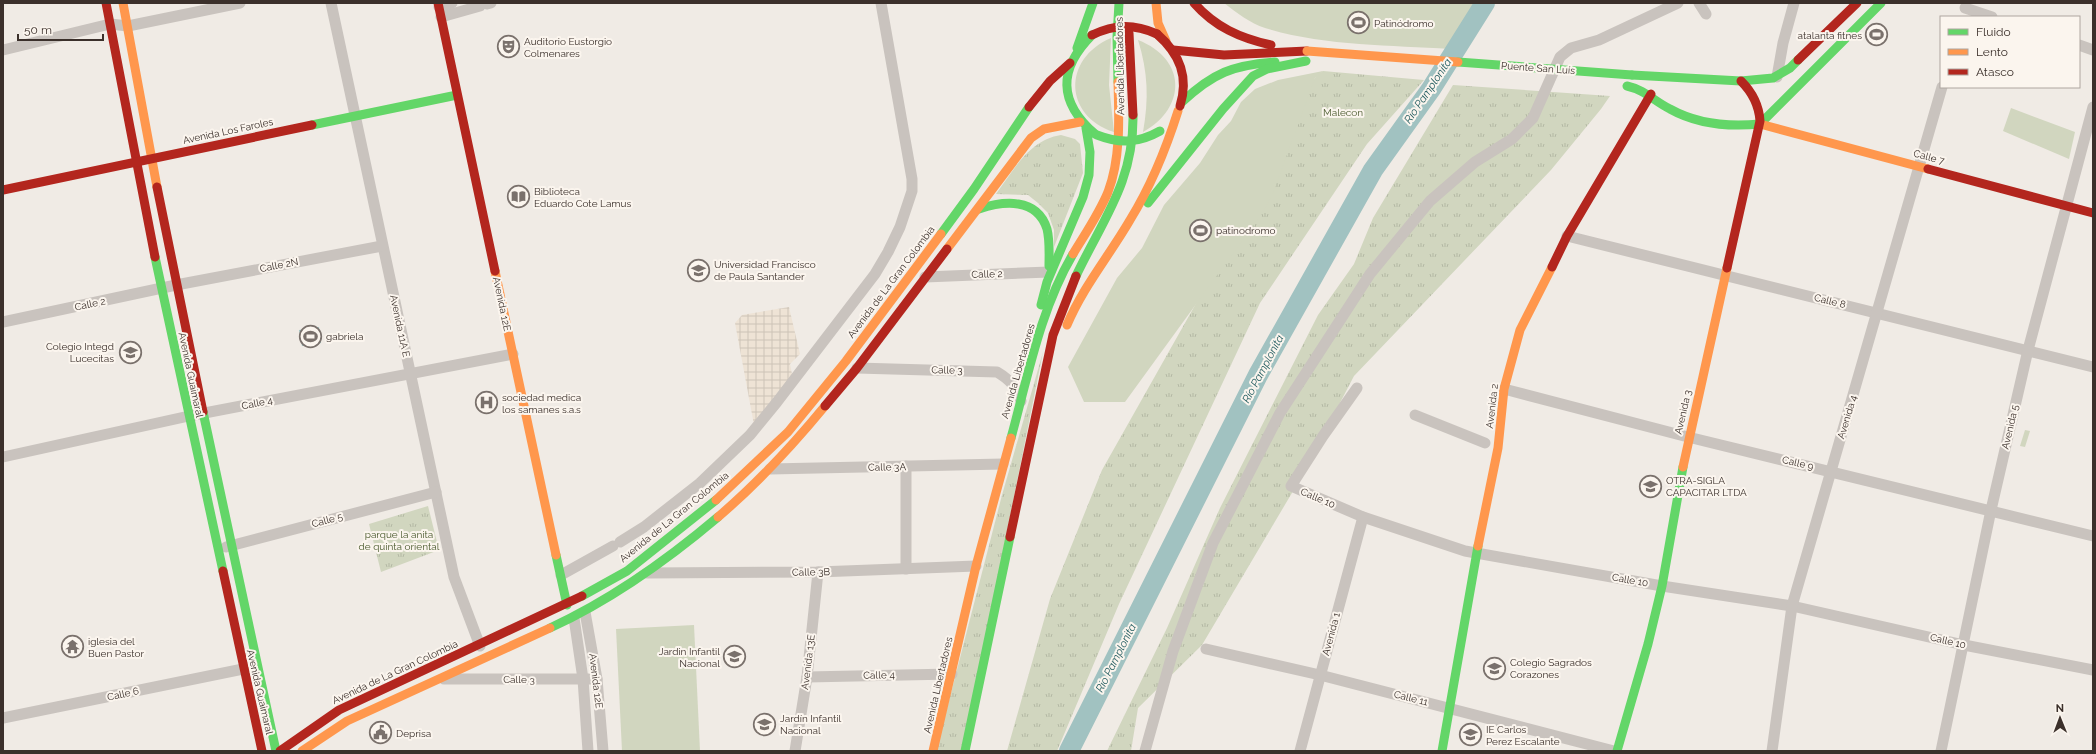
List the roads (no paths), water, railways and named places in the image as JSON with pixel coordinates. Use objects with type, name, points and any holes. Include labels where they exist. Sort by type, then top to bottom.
[{"type":"main road","name":"Avenida Guaimaral","points":[[106,3],[129,152],[136,163],[161,288],[262,751]]},
{"type":"main road","name":"Avenida Guaimaral","points":[[123,3],[154,151],[176,285],[276,751]]},
{"type":"main road","points":[[1040,331],[1040,305],[1049,272],[1088,182],[1091,154],[1083,125],[1069,103],[1066,90],[1070,63],[1076,51],[1093,3]]},
{"type":"main road","name":"Avenida Libertadores","points":[[933,750],[952,674],[976,566],[1040,331],[1066,266],[1094,219],[1108,191],[1115,163],[1119,115],[1117,37],[1119,3]]},
{"type":"main road","points":[[1117,241],[1153,179],[1182,102],[1184,92],[1184,75],[1179,59],[1166,41],[1158,23],[1156,3]]},
{"type":"main road","points":[[1194,3],[1209,18],[1226,31],[1248,41],[1307,51]]},
{"type":"main road","points":[[1777,76],[1790,68],[1857,3]]},
{"type":"main road","points":[[1623,86],[1636,87],[1651,94],[1668,108],[1683,115],[1730,124],[1760,124],[1881,3]]},
{"type":"main road","name":"Avenida 12E","points":[[439,9],[567,605]]},
{"type":"main road","name":"Avenida Libertadores","points":[[965,751],[1053,335],[1065,298],[1076,273],[1119,194],[1128,165],[1132,122],[1129,16]]},
{"type":"main road","points":[[1076,51],[1092,35],[1113,26],[1124,25],[1147,29],[1166,41]]},
{"type":"main road","points":[[1173,50],[1224,55],[1307,51]]},
{"type":"main road","name":"Puente San Luís","points":[[1307,51],[1741,82],[1762,80],[1777,76]]},
{"type":"main road","points":[[1040,399],[1073,310],[1093,275],[1117,241],[1197,144],[1223,108],[1253,76],[1267,69],[1310,61],[1251,63],[1226,68],[1198,86],[1182,102]]},
{"type":"main road","name":"Avenida de La Gran Colombia","points":[[280,751],[339,710],[567,605],[627,571],[718,499],[788,432],[846,361],[974,189],[1023,114],[1050,81],[1070,63]]},
{"type":"main road","name":"Puente San Luís","points":[[1541,79],[1556,80]]},
{"type":"main road","name":"Avenida 3","points":[[1616,751],[1648,644],[1662,586],[1688,437],[1760,124],[1756,100],[1750,90],[1741,82]]},
{"type":"main road","name":"Avenida Los Faroles","points":[[129,152],[154,151],[353,109],[456,90]]},
{"type":"main road","points":[[418,93],[456,90]]},
{"type":"main road","name":"Avenida 2","points":[[1442,751],[1451,709],[1477,553],[1498,448],[1504,389],[1520,330],[1567,236],[1651,94]]},
{"type":"main road","points":[[302,751],[347,721],[574,618],[647,573],[692,539],[746,493],[770,468],[857,368],[925,277],[979,209],[1031,138],[1044,129],[1083,125],[1097,136],[1109,140],[1122,143],[1136,142],[1149,138],[1160,131],[1170,122],[1178,111]]},
{"type":"main road","name":"Calle 7","points":[[1760,124],[2093,213]]},
{"type":"main road","name":"Avenida Los Faroles","points":[[3,190],[136,163],[154,151]]},
{"type":"main road","points":[[979,209],[1008,202],[1023,205],[1034,211],[1042,221],[1048,234],[1049,272]]},
{"type":"street","points":[[3,50],[110,24],[128,26],[240,3]]},
{"type":"street","name":"Avenida 11A E","points":[[331,3],[454,577],[480,646]]},
{"type":"street","points":[[439,9],[452,3]]},
{"type":"street","points":[[561,576],[617,544],[673,506],[750,435],[821,346],[875,274],[900,227],[912,191],[912,172],[905,143],[881,3]]},
{"type":"street","points":[[1145,751],[1173,651],[1198,579],[1213,543],[1280,413],[1370,274],[1430,200],[1475,162],[1501,148],[1533,118],[1560,57],[1571,48],[1599,40],[1678,3]]},
{"type":"street","points":[[1699,3],[1706,14]]},
{"type":"street","points":[[1777,76],[1783,43],[1794,3]]},
{"type":"street","points":[[439,9],[486,4]]},
{"type":"street","points":[[1964,9],[1988,16]]},
{"type":"street","points":[[2080,45],[2093,50]]},
{"type":"street","name":"Avenida 4","points":[[1772,751],[1792,606],[1830,471],[1878,313],[1942,88]]},
{"type":"street","name":"Avenida 5","points":[[1941,751],[1991,510],[2028,350],[2093,107]]},
{"type":"street","name":"Calle 8","points":[[1567,236],[2093,367]]},
{"type":"street","name":"Calle 2N","points":[[176,285],[382,246]]},
{"type":"street","name":"Calle 2","points":[[925,277],[1049,272]]},
{"type":"street","name":"Calle 2","points":[[3,322],[176,285]]},
{"type":"street","name":"Calle 4","points":[[3,457],[189,416],[513,354]]},
{"type":"street","name":"Calle 3","points":[[857,368],[997,372],[1008,378],[1018,392],[1021,402]]},
{"type":"street","name":"Calle 10","points":[[1358,388],[1323,436],[1291,486],[1363,517],[1465,551],[1662,586],[1792,606],[1964,645],[2093,670]]},
{"type":"street","name":"Calle 9","points":[[1504,389],[1688,437],[2093,536]]},
{"type":"street","points":[[1415,415],[1485,443]]},
{"type":"street","name":"Calle 3A","points":[[770,468],[1003,464]]},
{"type":"street","points":[[906,466],[906,569]]},
{"type":"street","name":"Calle 5","points":[[217,548],[436,492]]},
{"type":"street","name":"Avenida 1","points":[[1300,751],[1363,517]]},
{"type":"street","name":"Calle 3B","points":[[647,573],[818,572],[976,566]]},
{"type":"street","name":"Avenida 13E","points":[[795,751],[807,677],[818,572]]},
{"type":"street","name":"Avenida 12E","points":[[585,612],[597,678],[603,751]]},
{"type":"street","name":"Avenida 12E","points":[[574,618],[583,679],[588,751]]},
{"type":"street","name":"Calle 11","points":[[1206,649],[1320,675],[1616,751]]},
{"type":"street","name":"Calle 6","points":[[3,718],[243,669]]},
{"type":"street","name":"Calle 4","points":[[807,677],[952,674]]},
{"type":"street","name":"Calle 3","points":[[441,679],[597,678]]},
{"type":"water","name":"gabriela","points":[[319,327],[321,343],[302,346],[299,330]]},
{"type":"waterway","name":"Río Pamplonita","points":[[1069,751],[1258,375],[1373,170],[1431,89],[1485,3]]},
{"type":"place","name":"Patinódromo","points":[[1359,23]]},
{"type":"place","name":"atalanta fitnes","points":[[1877,35]]},
{"type":"place","name":"Auditorio Eustorgio Colmenares","points":[[509,47]]},
{"type":"place","name":"Biblioteca Eduardo Cote Lamus","points":[[518,197]]},
{"type":"place","name":"patinodromo","points":[[1201,230]]},
{"type":"place","name":"Universidad Francisco de Paula Santander","points":[[699,270]]},
{"type":"place","name":"gabriela","points":[[310,336]]},
{"type":"place","name":"Colegio Integd Lucecitas","points":[[130,352]]},
{"type":"place","name":"sociedad medica los samanes s.a.s","points":[[487,403]]},
{"type":"place","name":"OTRA-SIGLA CAPACITAR LTDA","points":[[1651,486]]},
{"type":"place","name":"iglesia del Buen Pastor","points":[[73,647]]},
{"type":"place","name":"Jardin Infantil Nacional","points":[[735,657]]},
{"type":"place","name":"Colegio Sagrados Corazones","points":[[1494,668]]},
{"type":"place","name":"Jardín Infantil Nacional","points":[[764,724]]},
{"type":"place","name":"Deprisa","points":[[380,733]]},
{"type":"place","name":"IE Carlos Perez Escalante","points":[[1470,735]]},
{"type":"park label","name":"Malecon","points":[[1343,112]]},
{"type":"park label","name":"parque la anita de quinta oriental","points":[[399,540]]}]
